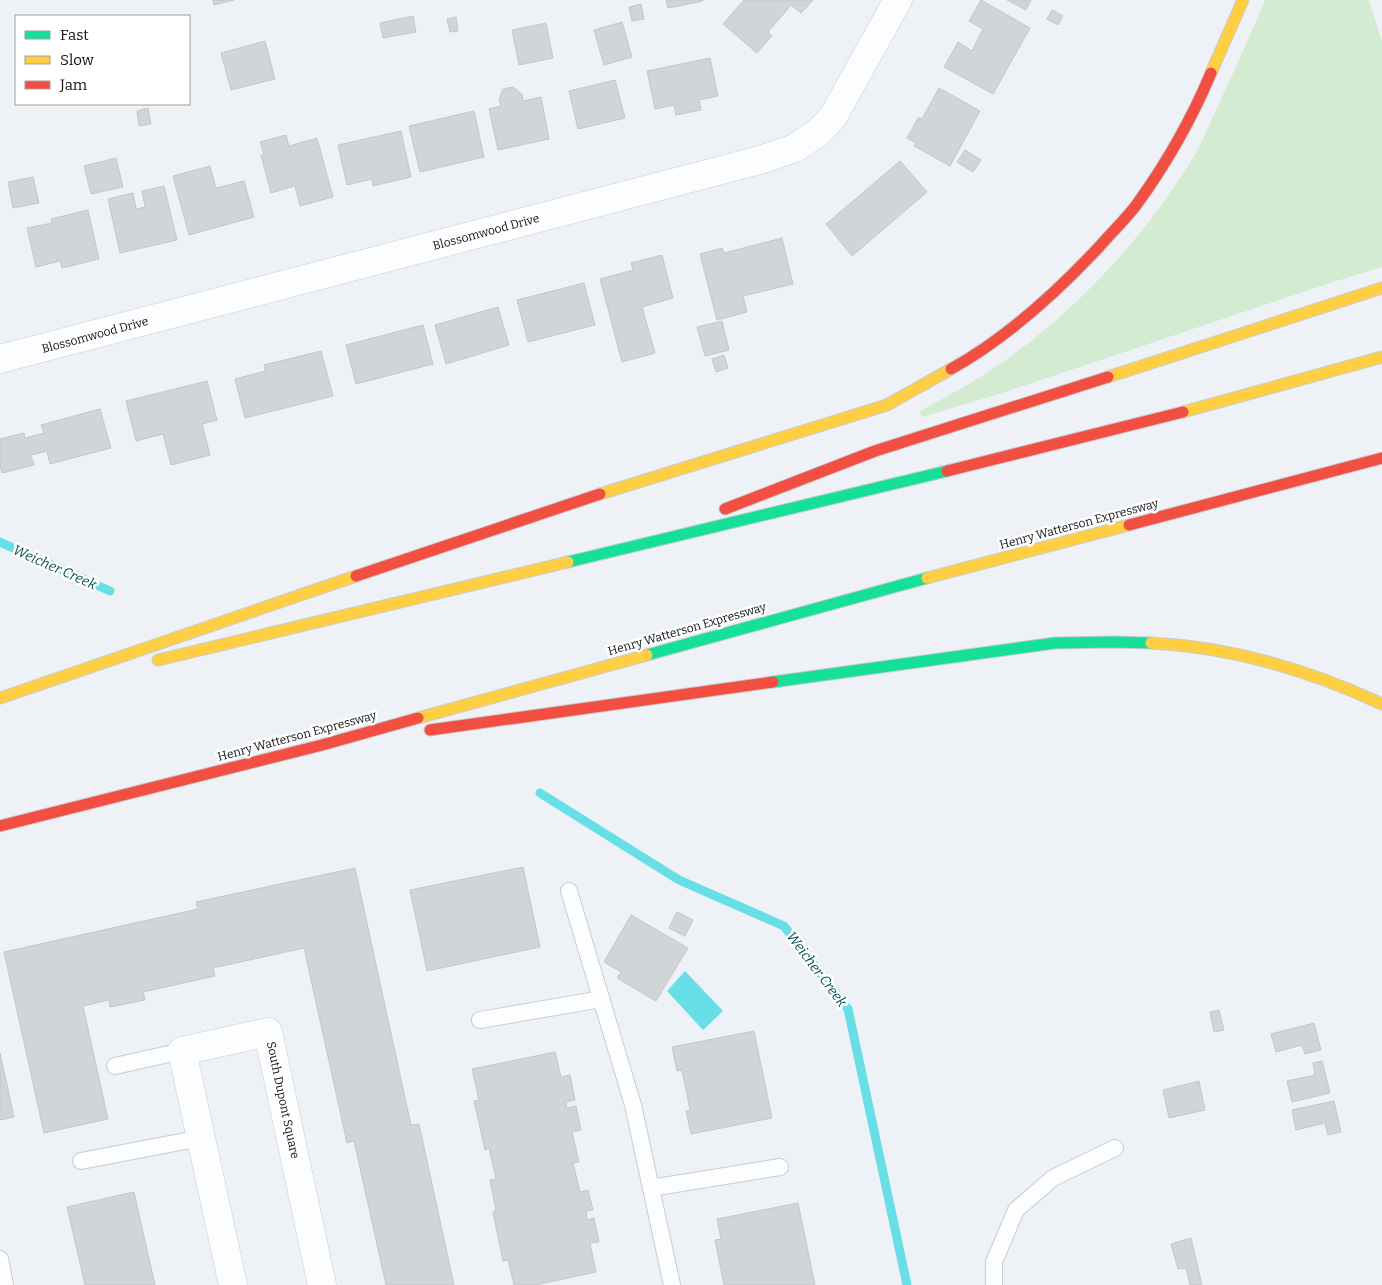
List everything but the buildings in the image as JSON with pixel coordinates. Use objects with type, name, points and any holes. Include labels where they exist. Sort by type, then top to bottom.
[{"type":"highway","points":[[0,698],[551,509],[887,405],[978,354],[1025,318],[1064,284],[1136,205],[1188,120],[1206,85],[1243,0]]},
{"type":"highway","points":[[630,546],[875,451],[1382,288]]},
{"type":"highway","points":[[151,662],[1157,419],[1382,357]]},
{"type":"highway","name":"Henry Watterson Expressway","points":[[0,826],[322,745],[868,593],[1382,458]]},
{"type":"highway","points":[[322,745],[1022,647],[1074,642],[1178,644],[1227,652],[1276,663],[1323,678],[1382,704]]},
{"type":"highway","points":[[0,702],[123,669]]},
{"type":"street","name":"Blossomwood Drive","points":[[0,359],[750,162],[795,148],[819,132],[834,115],[898,0]]},
{"type":"street","name":"South Dupont Square","points":[[182,1050],[268,1032],[322,1285]]},
{"type":"street","points":[[182,1050],[233,1285]]},
{"type":"lane","points":[[569,891],[633,1105],[672,1285]]},
{"type":"lane","points":[[480,1020],[602,999]]},
{"type":"lane","points":[[115,1066],[182,1050]]},
{"type":"lane","points":[[81,1161],[201,1138]]},
{"type":"lane","points":[[994,1285],[994,1262],[1016,1210],[1053,1178],[1115,1148]]},
{"type":"lane","points":[[651,1188],[780,1167]]},
{"type":"lane","points":[[0,1259],[5,1285]]},
{"type":"green space","points":[[1265,0],[1369,0],[1382,41],[1382,267],[999,394],[922,417],[920,411],[992,370],[1041,333],[1092,286],[1139,234],[1180,178],[1198,149]]},
{"type":"water","points":[[685,971],[723,1011],[703,1030],[667,991]]},
{"type":"waterway","name":"Weicher Creek","points":[[0,542],[110,591]]},
{"type":"waterway","name":"Weicher Creek","points":[[540,793],[679,880],[784,926],[848,1009],[907,1285]]},
{"type":"traffic: fast","points":[[568,562],[947,471]]},
{"type":"traffic: fast","points":[[647,655],[927,578]]},
{"type":"traffic: fast","points":[[773,682],[1055,643],[1151,643]]},
{"type":"traffic: slow","points":[[1211,73],[1243,0]]},
{"type":"traffic: slow","points":[[1108,377],[1382,288]]},
{"type":"traffic: slow","points":[[1183,412],[1382,357]]},
{"type":"traffic: slow","points":[[600,494],[887,405],[951,369]]},
{"type":"traffic: slow","points":[[927,578],[1129,525]]},
{"type":"traffic: slow","points":[[158,660],[568,562]]},
{"type":"traffic: slow","points":[[0,698],[356,576]]},
{"type":"traffic: slow","points":[[1151,643],[1211,649],[1270,662],[1326,681],[1382,704]]},
{"type":"traffic: slow","points":[[418,718],[647,655]]},
{"type":"traffic: jam","points":[[951,369],[972,357],[1030,314],[1082,264],[1128,215],[1148,189],[1168,157],[1196,107],[1211,73]]},
{"type":"traffic: jam","points":[[725,509],[875,451],[1108,377]]},
{"type":"traffic: jam","points":[[947,471],[1183,412]]},
{"type":"traffic: jam","points":[[1129,525],[1382,458]]},
{"type":"traffic: jam","points":[[356,576],[600,494]]},
{"type":"traffic: jam","points":[[430,730],[773,682]]},
{"type":"traffic: jam","points":[[0,826],[322,745],[418,718]]}]
